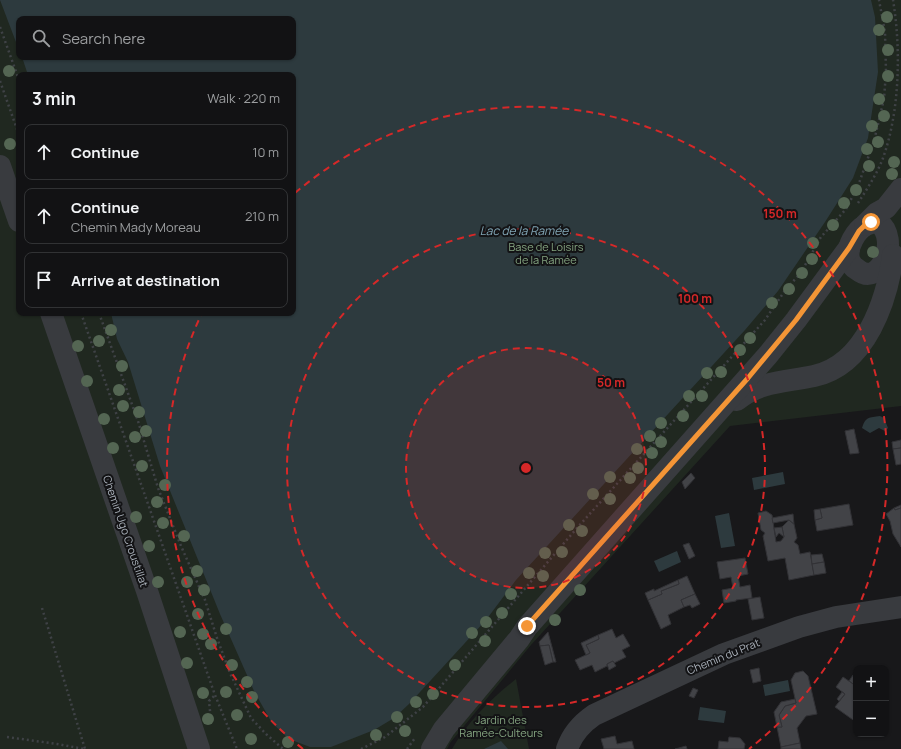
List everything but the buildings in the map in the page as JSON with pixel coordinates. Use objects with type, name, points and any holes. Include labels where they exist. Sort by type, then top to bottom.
[{"type":"street","points":[[0,166],[16,212]]},
{"type":"street","points":[[857,216],[877,213],[886,208],[901,189]]},
{"type":"street","points":[[519,639],[529,633],[716,421],[742,396],[764,385],[824,374],[841,364],[852,354],[868,333],[879,311],[890,277],[901,189]]},
{"type":"street","points":[[849,248],[848,257],[851,265],[860,272],[870,274],[880,270],[887,264],[893,246],[887,229],[882,224],[878,222],[871,222],[857,216]]},
{"type":"street","points":[[424,743],[444,729],[519,639],[527,626],[748,378],[796,320],[849,248],[855,236],[857,216]]},
{"type":"street","name":"Chemin Ugo Croustillat","points":[[52,316],[147,591],[199,749]]},
{"type":"street","name":"Chemin du Prat","points":[[567,749],[571,738],[579,728],[594,715],[712,659],[836,616],[901,607]]},
{"type":"path","points":[[360,749],[385,737],[423,707],[442,686],[577,528],[765,320],[786,289],[800,274],[821,237],[846,209],[858,186],[874,141],[884,99],[886,72],[885,32],[880,0]]},
{"type":"path","points":[[846,209],[857,216],[869,186],[883,158],[892,123],[896,93],[898,58],[893,0]]},
{"type":"path","points":[[0,27],[16,72]]},
{"type":"path","points":[[0,80],[16,126]]},
{"type":"path","points":[[82,316],[215,694],[237,749]]},
{"type":"path","points":[[101,316],[138,421],[158,488],[181,546],[205,600],[230,673],[251,718],[283,749]]},
{"type":"path","points":[[7,737],[85,749],[42,608]]},
{"type":"path","points":[[407,749],[424,743]]},
{"type":"green space","name":"Lac de la Ramée","points":[[0,0],[901,0],[901,406],[730,426],[531,645],[450,743],[447,749],[0,749]]},
{"type":"green space","name":"Jardin des Ramée-Culteurs","points":[[516,679],[529,749],[452,749],[465,729],[481,711]]},
{"type":"water","name":"Lac de la Ramée","points":[[0,0],[871,0],[875,17],[878,72],[868,138],[853,178],[778,291],[745,330],[516,580],[486,620],[409,704],[394,718],[374,730],[331,747],[310,747],[289,739],[272,723],[254,691],[220,614],[160,466],[128,362],[117,339],[112,316],[296,316],[296,72],[27,72],[23,60],[296,60],[296,16],[16,16],[16,42]]},
{"type":"water","points":[[880,416],[884,418],[888,428],[885,431],[879,428],[870,433],[862,428],[867,419]]},
{"type":"water","points":[[783,472],[785,484],[754,490],[752,478]]},
{"type":"water","points":[[729,513],[735,546],[721,548],[715,516]]},
{"type":"water","points":[[677,551],[681,562],[659,572],[654,561]]},
{"type":"water","points":[[788,680],[790,691],[765,696],[763,685]]},
{"type":"water","points":[[700,707],[726,711],[724,723],[698,720]]},
{"type":"water","points":[[501,741],[508,749],[484,749]]},
{"type":"route","points":[[527,626],[748,378],[796,320],[849,248],[855,236],[865,225],[871,222]]},
{"type":"park label","name":"Base de Loisirs de la Ramée","points":[[546,252]]}]
